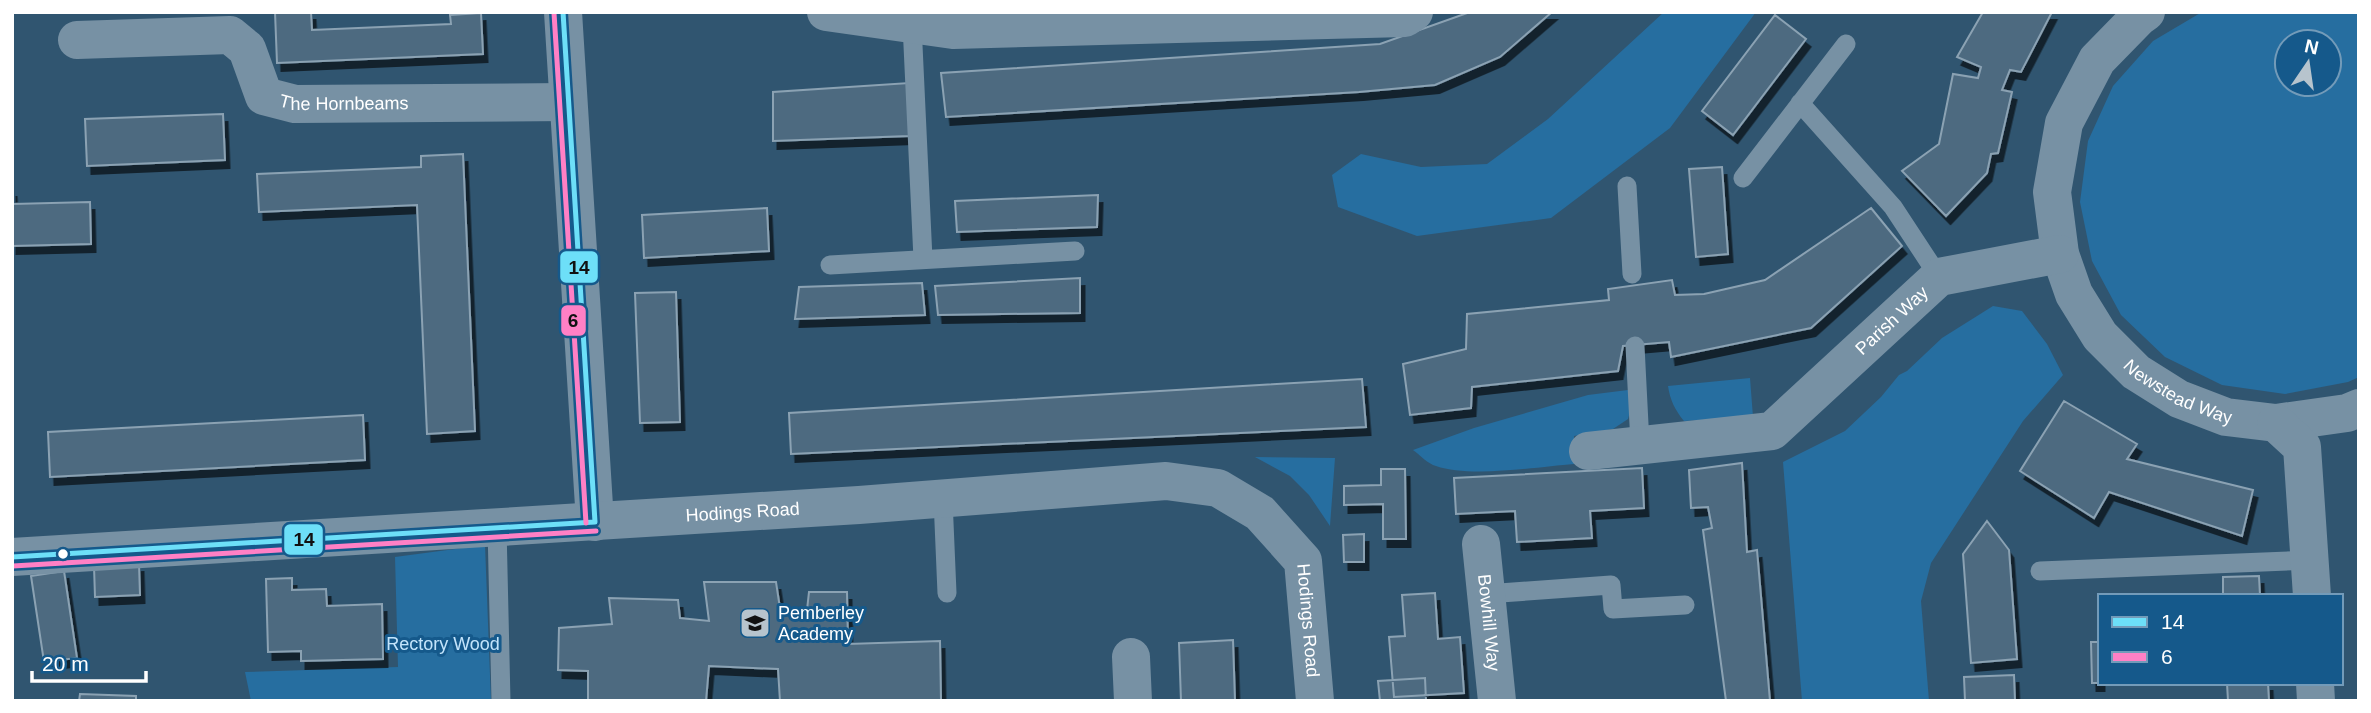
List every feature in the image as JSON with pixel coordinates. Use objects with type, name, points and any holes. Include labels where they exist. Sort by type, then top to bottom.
[{"type":"street","points":[[563,12],[596,522]]},
{"type":"street","points":[[826,12],[953,30],[1405,18],[1414,12]]},
{"type":"street","points":[[2060,254],[2052,192],[2064,123],[2097,60],[2146,12]]},
{"type":"street","name":"The Hornbeams","points":[[77,40],[230,35],[247,49],[264,96],[295,104],[568,102]]},
{"type":"street","name":"Parish Way","points":[[1588,451],[1772,431],[1940,277],[2060,254]]},
{"type":"street","name":"Newstead Way","points":[[2060,254],[2074,293],[2101,336],[2136,372],[2179,400],[2226,417],[2276,423],[2347,413],[2359,408]]},
{"type":"street","points":[[2276,423],[2302,447],[2311,578]]},
{"type":"street","name":"Hodings Road","points":[[12,556],[596,522],[1166,481],[1218,488],[1260,513],[1303,561],[1315,701]]},
{"type":"street","name":"Bowhill Way","points":[[1481,544],[1497,701]]},
{"type":"street","points":[[1131,657],[1133,701]]},
{"type":"lane","points":[[912,24],[923,259]]},
{"type":"lane","points":[[1743,178],[1846,44]]},
{"type":"lane","points":[[1800,103],[1893,207],[1940,277]]},
{"type":"lane","points":[[1627,186],[1632,274]]},
{"type":"lane","points":[[830,265],[1075,251]]},
{"type":"lane","points":[[1635,346],[1640,444]]},
{"type":"lane","points":[[943,499],[947,593]]},
{"type":"lane","points":[[497,527],[502,701]]},
{"type":"lane","points":[[2040,571],[2311,578]]},
{"type":"lane","points":[[1486,594],[1611,585],[1613,609],[1685,605]]},
{"type":"green space","points":[[1664,12],[1756,12],[1670,128],[1551,218],[1417,236],[1338,207],[1332,175],[1361,154],[1421,167],[1487,164],[1548,119]]},
{"type":"green space","points":[[2202,12],[2359,14],[2359,377],[2348,382],[2285,394],[2222,385],[2165,357],[2121,315],[2092,261],[2080,202],[2088,141],[2113,86],[2153,41]]},
{"type":"green space","points":[[1993,306],[2022,311],[2047,344],[2063,375],[2023,421],[1931,563],[1921,601],[1929,701],[1802,701],[1783,462],[1845,431],[1881,397],[1899,375],[1907,371],[1942,338]]},
{"type":"green space","points":[[1750,378],[1753,417],[1684,421],[1673,405],[1668,386]]},
{"type":"green space","points":[[1636,389],[1628,419],[1613,429],[1574,436],[1574,464],[1504,471],[1467,471],[1433,465],[1413,450],[1474,428],[1588,395]]},
{"type":"green space","points":[[1255,457],[1335,458],[1330,526],[1309,495],[1290,476]]},
{"type":"green space","name":"Rectory Wood","points":[[485,545],[491,701],[251,701],[245,672],[398,667],[395,557]]},
{"type":"building","points":[[275,12],[311,12],[312,30],[451,24],[450,15],[481,13],[483,54],[277,63]]},
{"type":"building","points":[[1470,12],[1552,12],[1500,57],[1435,85],[946,117],[941,73],[1380,44]]},
{"type":"building","points":[[1983,12],[2052,12],[2021,72],[2010,70],[2002,90],[2012,92],[1998,153],[1991,154],[1987,173],[1946,216],[1902,171],[1939,144],[1953,74],[1978,78],[1981,67],[1957,57]]},
{"type":"building","points":[[1775,15],[1806,39],[1733,135],[1702,111]]},
{"type":"building","points":[[909,83],[909,136],[773,141],[773,92]]},
{"type":"building","points":[[223,114],[225,160],[87,166],[85,119]]},
{"type":"building","points":[[463,154],[475,431],[427,434],[417,205],[259,212],[257,174],[421,167],[421,156]]},
{"type":"building","points":[[1722,167],[1728,254],[1696,257],[1689,169]]},
{"type":"building","points":[[12,188],[13,204],[90,202],[91,244],[12,246]]},
{"type":"building","points":[[1098,195],[1097,227],[957,232],[955,201]]},
{"type":"building","points":[[767,208],[769,251],[644,258],[642,215]]},
{"type":"building","points":[[1871,208],[1902,246],[1811,328],[1671,357],[1669,342],[1623,346],[1618,371],[1472,387],[1471,408],[1410,415],[1403,364],[1466,349],[1467,314],[1609,300],[1608,289],[1672,280],[1675,295],[1704,294],[1765,280]]},
{"type":"building","points":[[1080,278],[1080,313],[938,315],[935,286]]},
{"type":"building","points":[[922,283],[925,315],[795,319],[799,287]]},
{"type":"building","points":[[676,292],[680,422],[640,423],[635,293]]},
{"type":"building","points":[[1362,379],[1366,427],[791,454],[789,413]]},
{"type":"building","points":[[2064,401],[2137,444],[2127,459],[2253,490],[2242,536],[2109,492],[2094,518],[2020,471]]},
{"type":"building","points":[[363,415],[365,460],[50,477],[48,432]]},
{"type":"building","points":[[1742,463],[1747,552],[1757,550],[1770,701],[1726,701],[1703,530],[1712,528],[1708,507],[1691,508],[1689,470]]},
{"type":"building","points":[[1642,468],[1644,508],[1590,511],[1592,538],[1517,542],[1515,511],[1456,514],[1454,478]]},
{"type":"building","points":[[1381,469],[1405,469],[1406,539],[1383,539],[1383,504],[1344,505],[1344,486],[1381,485]]},
{"type":"building","points":[[1987,521],[2009,550],[2017,659],[1971,663],[1963,554]]},
{"type":"building","points":[[1364,534],[1364,562],[1344,562],[1343,535]]},
{"type":"building","points":[[139,564],[140,595],[95,597],[94,566]]},
{"type":"building","points":[[64,571],[77,658],[44,662],[31,576]]},
{"type":"building","points":[[2259,576],[2260,594],[2223,594],[2223,577]]},
{"type":"building","points":[[292,578],[292,590],[326,589],[327,606],[382,604],[383,659],[301,661],[301,651],[268,652],[266,579]]},
{"type":"building","points":[[704,582],[776,582],[781,615],[807,610],[809,592],[847,592],[848,644],[940,641],[941,701],[780,701],[778,669],[709,666],[706,701],[588,701],[588,671],[558,670],[559,628],[612,624],[609,598],[678,600],[680,618],[709,621]]},
{"type":"building","points":[[1435,593],[1438,639],[1460,637],[1464,693],[1394,697],[1389,637],[1405,636],[1402,595]]},
{"type":"building","points":[[1233,640],[1235,701],[1181,701],[1179,643]]},
{"type":"building","points":[[2091,642],[2098,642],[2098,683],[2092,683]]},
{"type":"building","points":[[2014,675],[2015,701],[1965,701],[1964,677]]},
{"type":"building","points":[[1425,678],[1426,701],[1380,701],[1378,681]]},
{"type":"building","points":[[2227,685],[2268,685],[2269,701],[2228,701]]},
{"type":"building","points":[[80,694],[136,696],[136,701],[79,701]]},
{"type":"transit line","name":"14","points":[[563,12],[595,522]]},
{"type":"transit line","name":"6","points":[[554,13],[586,523]]},
{"type":"transit line","name":"14","points":[[12,557],[595,522]]},
{"type":"transit line","name":"6","points":[[13,566],[596,531]]},
{"type":"place","name":"Pemberley Academy","points":[[755,623]]}]
